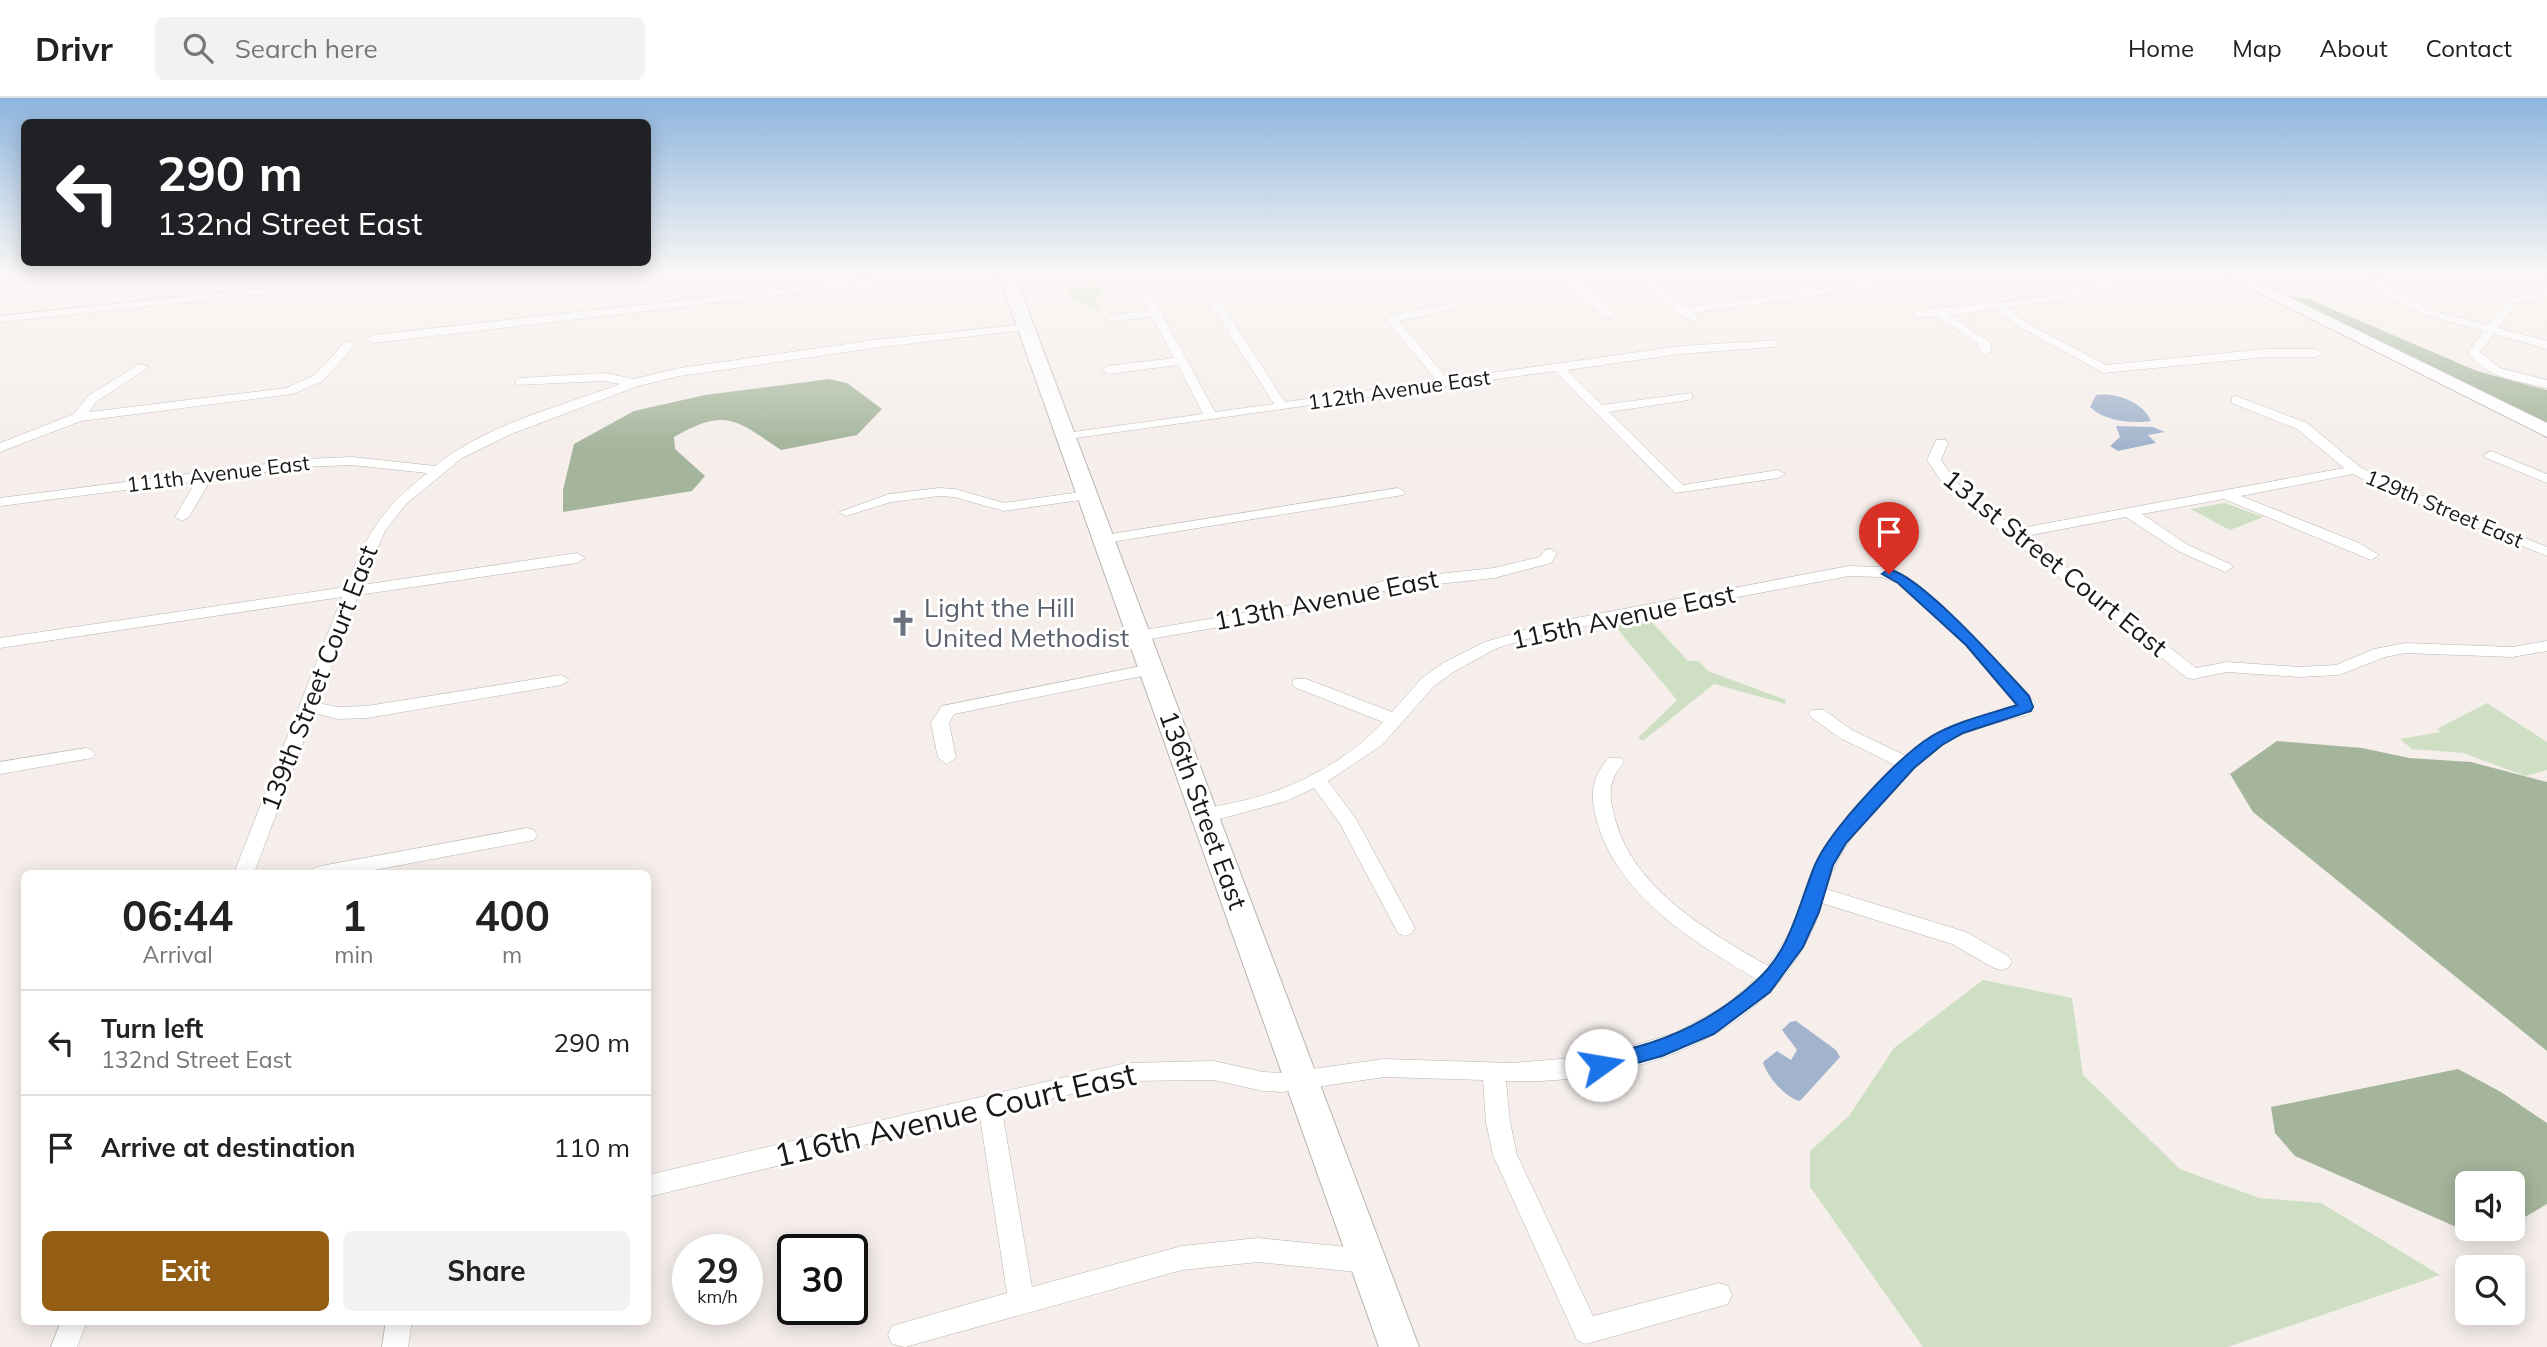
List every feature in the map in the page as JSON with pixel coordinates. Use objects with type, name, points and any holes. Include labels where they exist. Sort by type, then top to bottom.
[{"type":"street","points":[[373,339],[440,331]]},
{"type":"street","name":"139th Street Court East","points":[[245,870],[378,530],[401,501],[436,470],[457,455],[506,431],[634,383],[680,372],[874,344],[988,331]]},
{"type":"street","name":"136th Street East","points":[[1029,331],[1399,1347]]},
{"type":"street","points":[[1166,331],[1211,416]]},
{"type":"street","points":[[1234,331],[1282,407]]},
{"type":"street","points":[[1401,331],[1445,383]]},
{"type":"street","points":[[1967,331],[1986,345],[1986,351]]},
{"type":"street","points":[[2035,331],[2104,369],[2279,352],[2316,353]]},
{"type":"street","points":[[2346,331],[2547,431]]},
{"type":"street","points":[[2490,331],[2474,352],[2484,363],[2547,384]]},
{"type":"street","points":[[2491,331],[2547,345]]},
{"type":"street","points":[[1680,350],[1702,340]]},
{"type":"street","name":"112th Avenue East","points":[[1066,437],[1680,350],[1773,343]]},
{"type":"street","points":[[0,448],[79,417],[280,393],[318,379],[350,344]]},
{"type":"street","points":[[1108,370],[1182,361]]},
{"type":"street","points":[[79,417],[92,399],[143,367]]},
{"type":"street","points":[[1557,367],[1680,490],[1778,474]]},
{"type":"street","points":[[520,382],[604,377],[634,383]]},
{"type":"street","points":[[1600,410],[1688,396]]},
{"type":"street","name":"129th Street East","points":[[2236,400],[2274,412],[2311,431],[2355,470],[2406,495],[2547,552]]},
{"type":"street","name":"131st Street Court East","points":[[1941,443],[1934,460],[1944,478],[2193,674],[2227,667],[2299,672],[2339,670],[2380,653],[2405,648],[2512,652],[2547,646]]},
{"type":"street","points":[[2491,455],[2547,479]]},
{"type":"street","name":"111th Avenue East","points":[[0,502],[330,461],[436,470]]},
{"type":"street","points":[[2013,534],[2355,470]]},
{"type":"street","points":[[182,517],[206,475]]},
{"type":"street","points":[[846,512],[889,498],[939,492],[955,493],[1004,508],[1087,495]]},
{"type":"street","points":[[1105,539],[1398,492]]},
{"type":"street","points":[[2228,495],[2272,514],[2317,528],[2371,555]]},
{"type":"street","points":[[2130,513],[2183,548],[2225,567]]},
{"type":"street","name":"113th Avenue East","points":[[1139,636],[1315,605],[1390,584],[1494,573],[1536,564],[1546,560],[1550,554]]},
{"type":"street","points":[[0,643],[577,558]]},
{"type":"street","name":"115th Avenue East","points":[[1205,816],[1266,801],[1318,780],[1365,750],[1412,697],[1448,667],[1515,637],[1849,571],[1883,572]]},
{"type":"street","name":"116th Avenue Court East","points":[[651,1185],[1126,1072],[1198,1069],[1230,1072],[1266,1082],[1302,1082],[1383,1068],[1556,1070],[1601,1065],[1660,1049],[1707,1028],[1763,987],[1794,947],[1824,865],[1840,839],[1908,764],[1936,741],[1957,730],[2026,707],[2024,699],[1971,642],[1903,580],[1883,572]]},
{"type":"street","points":[[947,758],[940,723],[948,710],[1151,670]]},
{"type":"street","points":[[309,706],[338,713],[367,712],[561,680]]},
{"type":"street","points":[[1300,683],[1393,719]]},
{"type":"street","points":[[1818,714],[1846,734],[1908,764]]},
{"type":"street","points":[[0,768],[86,754]]},
{"type":"street","points":[[1615,762],[1603,778],[1601,795],[1605,821],[1614,842],[1640,881],[1675,914],[1770,977]]},
{"type":"street","points":[[1318,780],[1347,819],[1405,928]]},
{"type":"street","points":[[337,870],[527,835]]},
{"type":"street","points":[[1814,893],[1959,938],[2001,962]]},
{"type":"street","points":[[1494,1071],[1498,1122],[1506,1155],[1586,1331],[1719,1295]]},
{"type":"street","points":[[989,1103],[1021,1302]]},
{"type":"street","points":[[901,1335],[1182,1258],[1220,1251],[1258,1250],[1367,1261]]},
{"type":"street","points":[[64,1347],[72,1325]]},
{"type":"street","points":[[395,1347],[399,1325]]},
{"type":"green space","points":[[2359,331],[2384,331],[2477,371],[2547,390],[2547,423]]},
{"type":"green space","points":[[829,379],[847,383],[882,409],[857,435],[781,450],[741,425],[719,420],[706,422],[674,437],[675,449],[705,476],[692,491],[563,512],[563,490],[574,444],[634,411],[705,395]]},
{"type":"green space","points":[[2225,503],[2263,517],[2230,530],[2190,509]]},
{"type":"green space","points":[[1648,618],[1688,661],[1699,661],[1708,671],[1786,700],[1785,704],[1714,684],[1643,741],[1638,738],[1677,700],[1614,625]]},
{"type":"green space","points":[[2487,703],[2547,742],[2547,770],[2526,776],[2463,753],[2412,749],[2400,739],[2441,732],[2437,729]]},
{"type":"green space","points":[[2277,741],[2362,748],[2409,758],[2471,762],[2547,782],[2547,1051],[2253,812],[2230,774]]},
{"type":"green space","points":[[1983,980],[2072,998],[2083,1075],[2180,1169],[2259,1198],[2321,1203],[2440,1275],[2228,1347],[1923,1347],[1810,1187],[1810,1151],[1849,1116],[1894,1048]]},
{"type":"green space","points":[[2458,1069],[2501,1092],[2547,1123],[2547,1204],[2525,1217],[2525,1171],[2455,1171],[2455,1226],[2295,1156],[2275,1133],[2271,1107]]},
{"type":"water","points":[[2096,395],[2112,395],[2128,400],[2142,408],[2151,421],[2127,422],[2103,416],[2090,407]]},
{"type":"water","points":[[2116,426],[2153,427],[2165,432],[2148,435],[2156,443],[2118,451],[2110,446],[2120,437]]},
{"type":"water","points":[[1796,1021],[1836,1050],[1840,1057],[1800,1101],[1777,1086],[1763,1062],[1777,1051],[1791,1060],[1797,1050],[1782,1030],[1790,1022]]},
{"type":"place","name":"Light the Hill United Methodist","points":[[903,623]]},
{"type":"route","points":[[1601,1065],[1670,1045],[1707,1028],[1763,987],[1794,947],[1824,865],[1840,839],[1908,764],[1936,741],[1957,730],[2026,707],[2024,699],[2006,683],[1971,642],[1903,580],[1889,574]]}]
